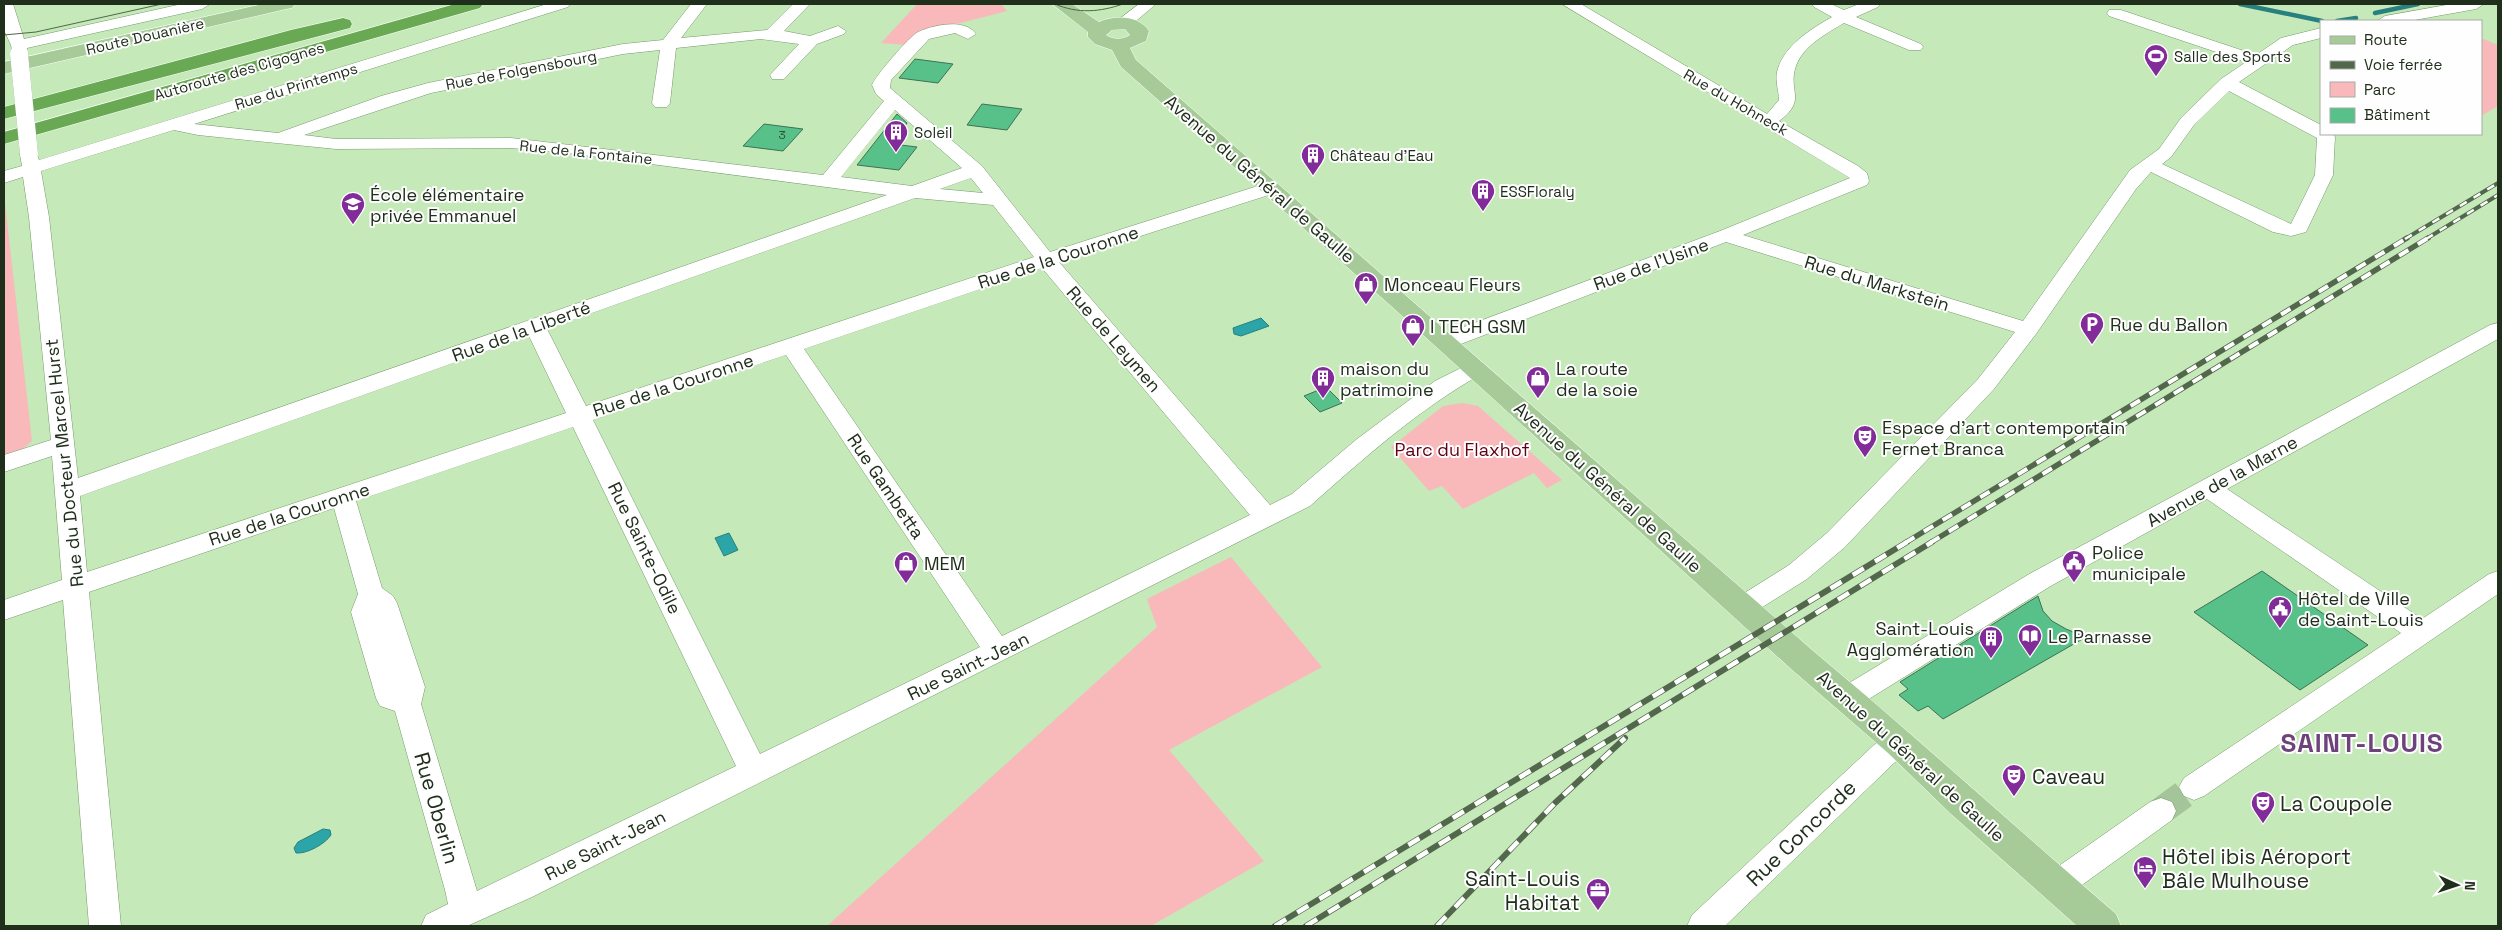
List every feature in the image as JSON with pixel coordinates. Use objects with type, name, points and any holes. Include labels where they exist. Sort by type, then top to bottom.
[{"type":"highway","name":"Autoroute des Cigognes","points":[[4,124],[426,4]]},
{"type":"highway","name":"Autoroute des Cigognes","points":[[4,138],[474,4]]},
{"type":"highway","points":[[4,113],[298,34],[388,14]]},
{"type":"main road","name":"Route Douanière","points":[[4,68],[286,4]]},
{"type":"main road","points":[[1061,4],[1098,30],[1097,37],[1100,40],[1122,34]]},
{"type":"main road","name":"Avenue du Général de Gaulle","points":[[1122,34],[1128,63],[1846,698],[1900,743],[1963,803],[2103,926]]},
{"type":"street","name":"Rue du Docteur Marcel Hurst","points":[[5,4],[13,35],[19,49],[63,444],[105,926]]},
{"type":"street","points":[[19,49],[202,4]]},
{"type":"street","name":"Rue du Printemps","points":[[4,177],[30,161],[172,124],[562,4]]},
{"type":"street","points":[[661,103],[669,43],[699,4]]},
{"type":"street","points":[[772,34],[802,4]]},
{"type":"street","points":[[1122,34],[1148,4]]},
{"type":"street","name":"Rue du Hohneck","points":[[1570,4],[1857,174],[1860,181],[1856,183]]},
{"type":"street","points":[[1820,4],[1844,17],[1915,47]]},
{"type":"street","points":[[1768,121],[1785,109],[1788,103],[1786,72],[1791,58],[1818,33],[1844,17],[1872,4]]},
{"type":"street","points":[[2390,20],[2476,4]]},
{"type":"street","points":[[2115,13],[2258,61]]},
{"type":"street","points":[[1604,24],[1624,18]]},
{"type":"street","name":"Rue de Leymen","points":[[968,34],[960,28],[950,28],[919,38],[889,71],[880,85],[893,101],[975,170],[1046,260],[1267,518]]},
{"type":"street","points":[[778,76],[811,41],[838,31]]},
{"type":"street","points":[[1744,606],[1798,572],[1836,540],[1961,412],[1986,384],[2028,329],[2137,174],[2165,153],[2180,136],[2187,122],[2227,83],[2287,41],[2320,33]]},
{"type":"street","name":"Rue de Folgensbourg","points":[[276,140],[387,100],[428,88],[623,49],[772,34],[811,41]]},
{"type":"street","points":[[2227,83],[2320,132]]},
{"type":"street","points":[[828,181],[893,101]]},
{"type":"street","name":"Rue de la Fontaine","points":[[172,124],[198,130],[276,140],[336,144],[540,145],[911,192],[999,200]]},
{"type":"street","points":[[2150,165],[2280,228],[2291,230],[2299,228],[2324,175],[2326,137],[2324,135]]},
{"type":"street","name":"Rue de la Liberté","points":[[68,491],[975,170]]},
{"type":"street","name":"Rue de l'Usine","points":[[1445,342],[1727,235],[1856,183]]},
{"type":"street","name":"Rue de la Couronne","points":[[4,610],[1046,260],[1271,188]]},
{"type":"street","name":"Rue du Markstein","points":[[1727,235],[1748,244],[2028,329]]},
{"type":"street","name":"Rue Sainte-Odile","points":[[536,326],[744,750],[752,771]]},
{"type":"street","name":"Avenue de la Marne","points":[[1846,698],[2040,580],[2498,330]]},
{"type":"street","name":"Rue Gambetta","points":[[791,346],[998,651]]},
{"type":"street","name":"Rue Saint-Jean","points":[[437,926],[465,911],[521,887],[1301,500],[1365,445],[1420,403],[1459,375],[1475,368]]},
{"type":"street","points":[[4,464],[63,444]]},
{"type":"street","points":[[2208,488],[2422,633]]},
{"type":"street","name":"Rue Oberlin","points":[[343,497],[371,594],[364,612],[390,698],[407,704],[461,890],[465,911]]},
{"type":"street","points":[[2194,787],[2498,581]]},
{"type":"street","name":"Rue Concorde","points":[[1706,925],[1884,754],[1900,743]]},
{"type":"street","points":[[2057,885],[2161,811]]},
{"type":"green space","points":[[917,4],[1001,4],[1007,11],[918,34],[907,45],[881,43]]},
{"type":"green space","points":[[2482,38],[2498,45],[2498,106],[2482,115]]},
{"type":"green space","points":[[4,194],[32,441],[23,449],[4,456]]},
{"type":"green space","name":"Parc du Flaxhof","points":[[1462,403],[1478,406],[1562,480],[1547,488],[1534,473],[1463,509],[1442,486],[1429,491],[1391,447],[1443,406]]},
{"type":"green space","points":[[1231,557],[1322,667],[1169,750],[1264,861],[1151,926],[827,926],[1157,627],[1147,599]]},
{"type":"water","points":[[1261,318],[1269,326],[1241,336],[1234,334],[1233,328]]},
{"type":"water","points":[[729,533],[738,550],[724,556],[715,538]]},
{"type":"water","points":[[323,829],[330,830],[331,835],[325,842],[310,850],[296,853],[294,848],[298,842]]},
{"type":"building","name":"Soleil","points":[[915,59],[953,64],[938,83],[899,78]]},
{"type":"building","name":"Soleil","points":[[982,104],[1022,109],[1007,130],[967,125]]},
{"type":"building","name":"Soleil","points":[[897,114],[907,123],[893,144],[917,147],[899,170],[857,165]]},
{"type":"building","points":[[764,124],[803,129],[783,151],[743,146]]},
{"type":"building","name":"maison du patrimoine","points":[[1326,387],[1342,403],[1320,412],[1304,396]]},
{"type":"building","name":"Hôtel de Ville de Saint-Louis","points":[[2262,571],[2368,645],[2300,690],[2194,612]]},
{"type":"building","name":"Saint-Louis Agglomération","points":[[2038,596],[2043,611],[2052,621],[2086,637],[1943,719],[1928,706],[1918,711],[1899,695],[1908,689],[1900,682]]},
{"type":"waterway","points":[[2240,4],[2320,21]]},
{"type":"waterway","points":[[2375,13],[2418,4]]},
{"type":"waterway","points":[[2343,20],[2356,18]]},
{"type":"tunnel","points":[[2161,811],[2194,787]]},
{"type":"tram line","points":[[4,35],[36,32],[162,4]]},
{"type":"tram line","points":[[1055,4],[1081,11],[1106,9],[1123,4]]},
{"type":"railway","points":[[2405,239],[2498,183]]},
{"type":"railway","points":[[2426,239],[2498,195]]},
{"type":"railway","points":[[1905,543],[2407,238]]},
{"type":"railway","points":[[1930,543],[2428,238]]},
{"type":"railway","points":[[1275,926],[1907,542]]},
{"type":"railway","points":[[1306,926],[1932,542]]},
{"type":"railway","points":[[1437,926],[1555,803],[1625,738]]},
{"type":"place","name":"Salle des Sports","points":[[2156,77]]},
{"type":"place","name":"Soleil","points":[[896,153]]},
{"type":"place","name":"Château d'Eau","points":[[1313,176]]},
{"type":"place","name":"ESSFloraly","points":[[1483,212]]},
{"type":"place","name":"École élémentaire privée Emmanuel","points":[[353,225]]},
{"type":"place","name":"Monceau Fleurs","points":[[1366,305]]},
{"type":"place","name":"Rue du Ballon","points":[[2092,345]]},
{"type":"place","name":"I TECH GSM","points":[[1413,347]]},
{"type":"place","name":"maison du patrimoine","points":[[1323,399]]},
{"type":"place","name":"La route de la soie","points":[[1538,399]]},
{"type":"place","name":"Espace d'art contemportain Fernet Branca","points":[[1865,458]]},
{"type":"place","name":"Police municipale","points":[[2074,583]]},
{"type":"place","name":"MEM","points":[[906,584]]},
{"type":"place","name":"Hôtel de Ville de Saint-Louis","points":[[2280,629]]},
{"type":"place","name":"Le Parnasse","points":[[2030,657]]},
{"type":"place","name":"Saint-Louis Agglomération","points":[[1991,659]]},
{"type":"place","name":"Caveau","points":[[2014,797]]},
{"type":"place","name":"La Coupole","points":[[2263,824]]},
{"type":"place","name":"Hôtel ibis Aéroport Bâle Mulhouse","points":[[2145,889]]},
{"type":"place","name":"Saint-Louis Habitat","points":[[1598,911]]},
{"type":"district","name":"SAINT-LOUIS","points":[[2362,743]]}]
